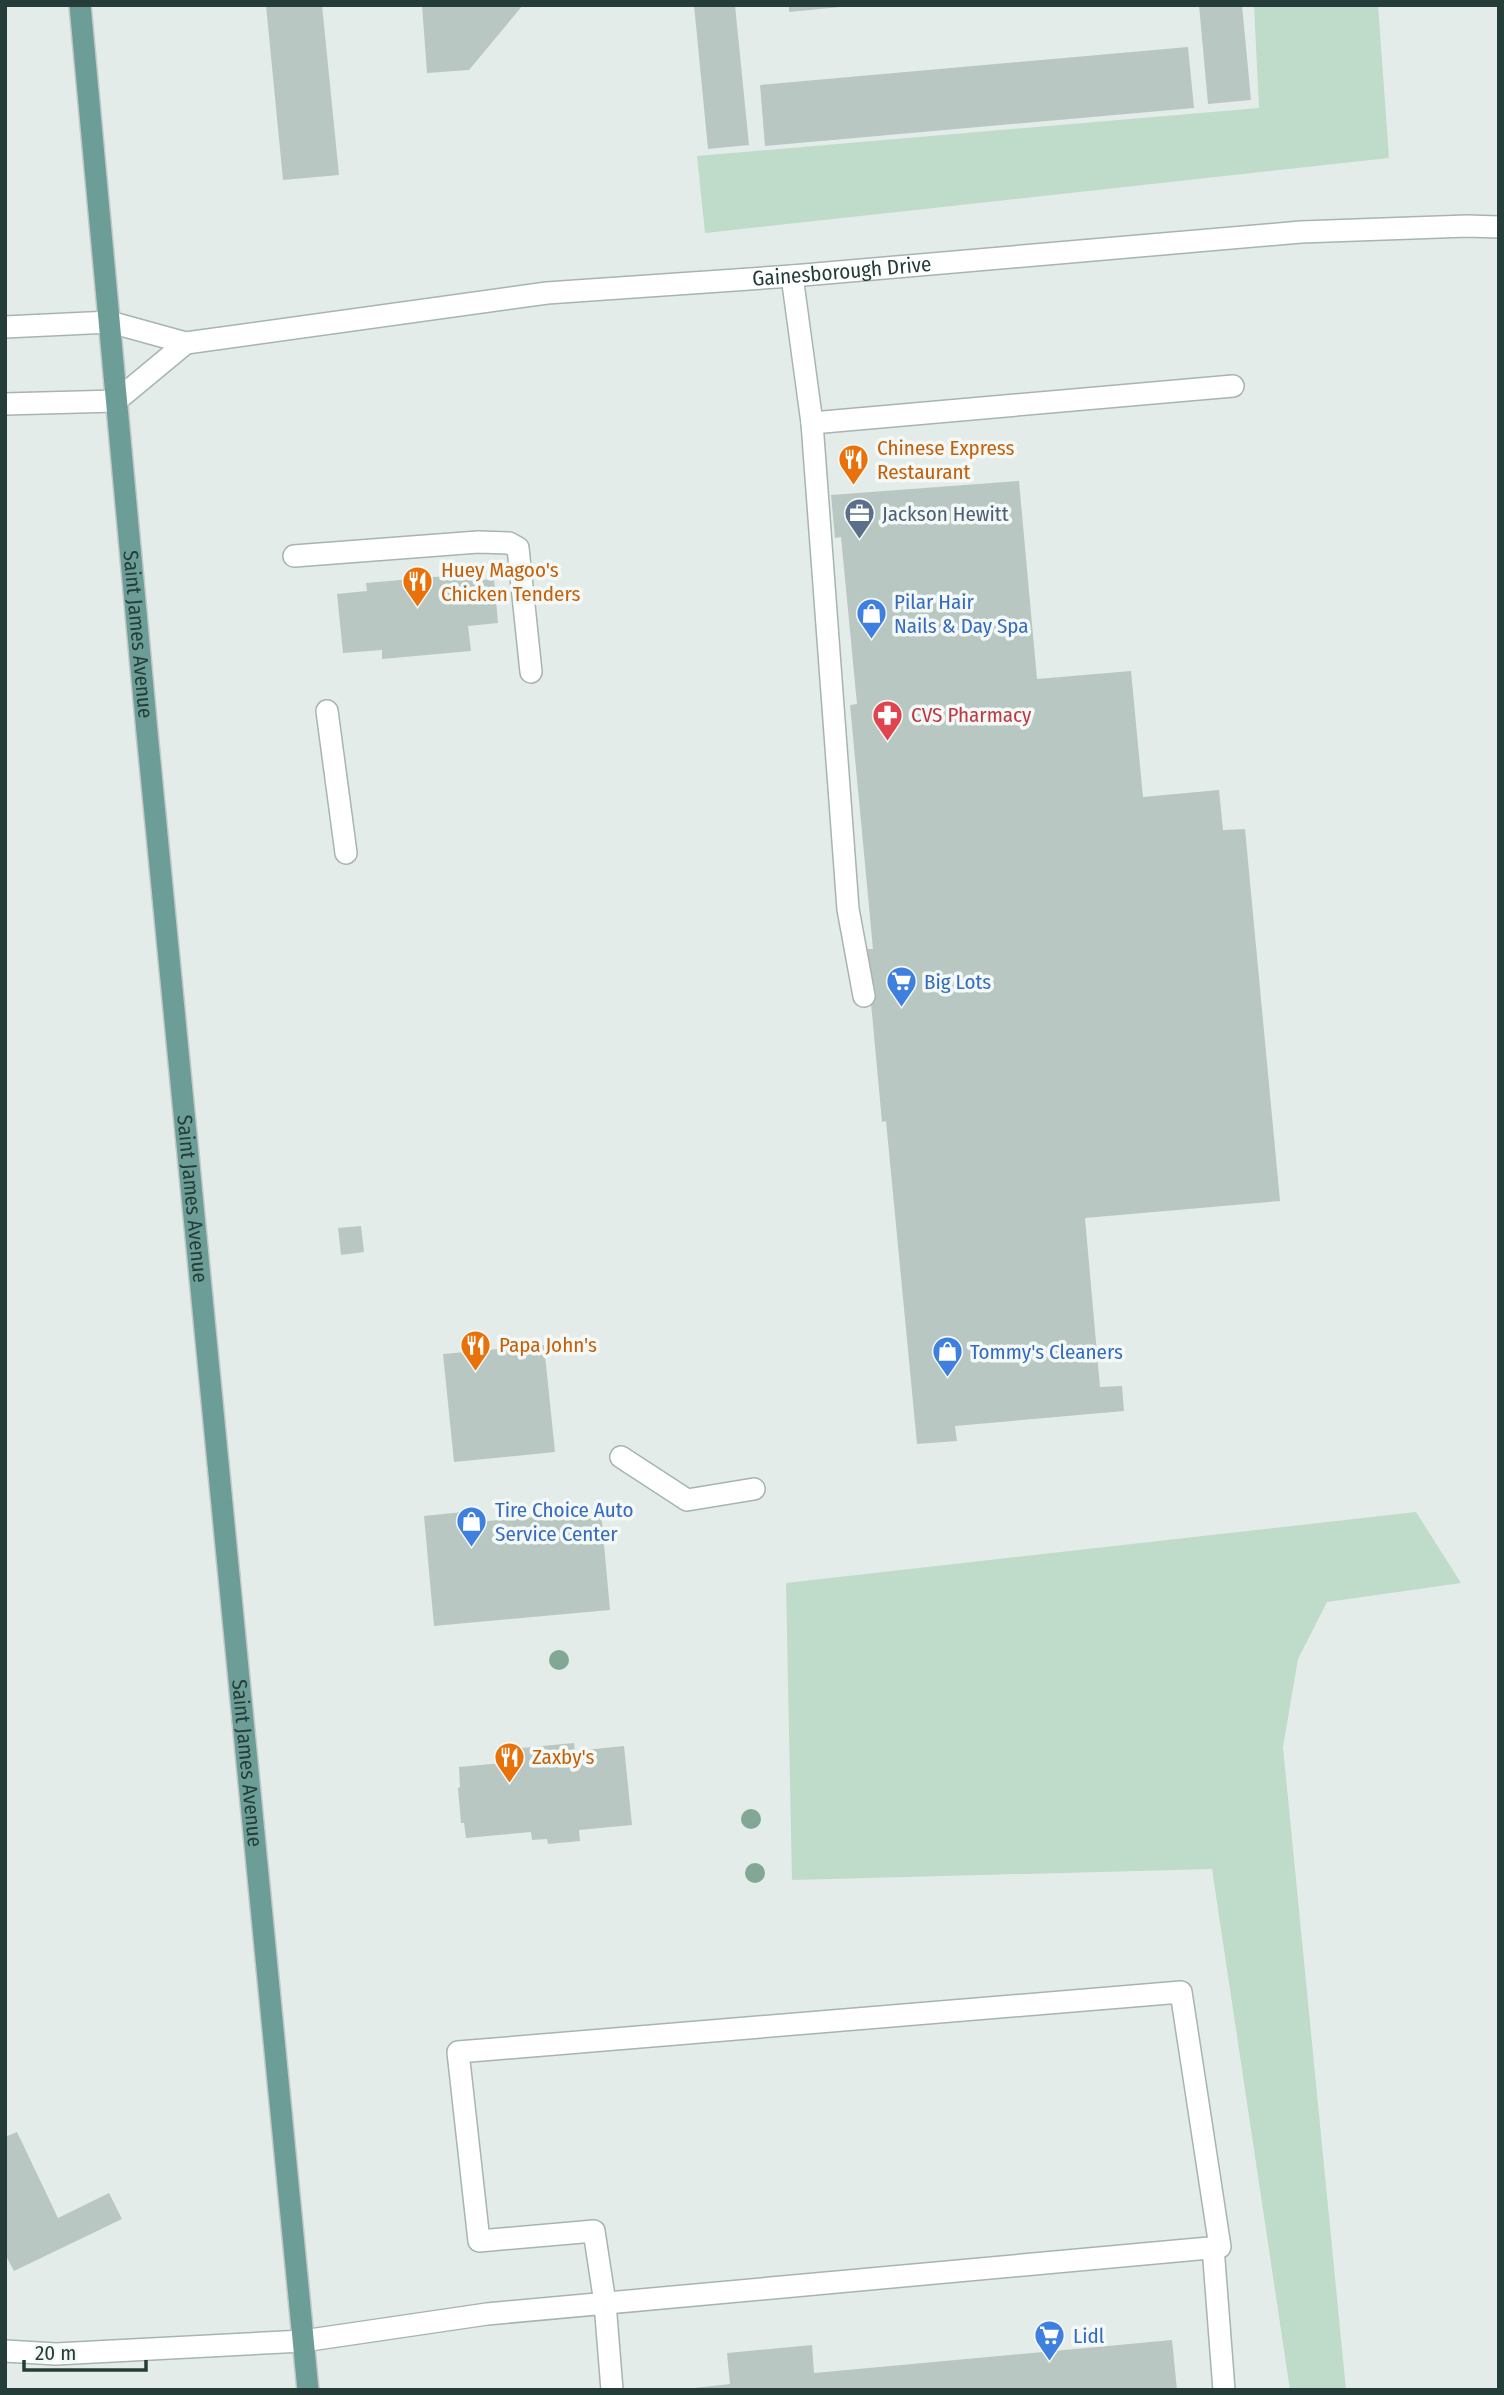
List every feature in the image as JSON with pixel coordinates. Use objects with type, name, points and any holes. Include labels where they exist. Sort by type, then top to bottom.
[{"type":"main road","name":"Saint James Avenue","points":[[80,5],[308,2390]]},
{"type":"street","name":"Gainesborough Drive","points":[[5,327],[110,322],[186,343],[547,293],[792,276],[1301,232],[1499,227]]},
{"type":"street","points":[[792,276],[813,423],[848,909],[864,996]]},
{"type":"street","points":[[5,404],[116,401],[186,343]]},
{"type":"street","points":[[813,423],[1233,386]]},
{"type":"street","points":[[294,556],[478,542],[509,543],[518,548],[531,672]]},
{"type":"street","points":[[327,711],[346,853]]},
{"type":"street","points":[[621,1457],[687,1500],[754,1489]]},
{"type":"street","points":[[5,2351],[55,2354],[303,2341],[486,2315],[605,2303],[1220,2247],[1181,1992],[458,2052],[480,2241],[594,2231],[605,2303],[612,2390]]},
{"type":"street","points":[[1213,2248],[1224,2390]]},
{"type":"green space","points":[[1254,5],[1378,5],[1389,158],[705,233],[697,156],[1259,108]]},
{"type":"green space","points":[[1416,1512],[1461,1583],[1327,1602],[1298,1659],[1283,1747],[1346,2390],[1290,2390],[1212,1869],[792,1880],[786,1583]]},
{"type":"building","points":[[266,5],[322,5],[339,175],[283,180]]},
{"type":"building","points":[[422,5],[523,5],[469,70],[427,73]]},
{"type":"building","points":[[694,5],[735,5],[749,145],[708,149]]},
{"type":"building","points":[[789,5],[840,5],[840,7],[789,12]]},
{"type":"building","points":[[1199,5],[1242,5],[1251,100],[1208,104]]},
{"type":"building","points":[[1188,47],[1194,108],[765,146],[760,85]]},
{"type":"building","points":[[1019,481],[1037,679],[1131,671],[1143,797],[1219,790],[1223,830],[1245,829],[1280,1201],[1085,1218],[1100,1387],[1122,1386],[1124,1411],[955,1426],[957,1441],[917,1444],[886,1121],[882,1122],[866,949],[873,949],[850,705],[857,704],[841,537],[835,538],[831,495]]},
{"type":"building","name":"Huey Magoo's Chicken Tenders","points":[[479,573],[479,580],[494,579],[498,623],[468,626],[471,651],[382,659],[382,650],[343,653],[337,594],[367,591],[366,583]]},
{"type":"building","points":[[361,1226],[364,1252],[341,1255],[338,1228]]},
{"type":"building","points":[[544,1345],[555,1452],[454,1462],[443,1354]]},
{"type":"building","points":[[601,1511],[610,1610],[434,1626],[424,1516],[463,1512],[464,1523]]},
{"type":"building","points":[[574,1743],[575,1751],[624,1746],[632,1825],[579,1830],[580,1841],[548,1844],[547,1839],[532,1840],[531,1832],[466,1838],[464,1823],[461,1823],[459,1767],[522,1761],[521,1748]]},
{"type":"building","points":[[17,2132],[58,2218],[109,2193],[122,2219],[14,2271],[5,2254],[5,2137]]},
{"type":"building","name":"Lidl","points":[[1172,2340],[1177,2390],[694,2390],[730,2384],[727,2353],[812,2345],[814,2373]]},
{"type":"place","name":"Chinese Express Restaurant","points":[[854,487]]},
{"type":"place","name":"Jackson Hewitt","points":[[859,541]]},
{"type":"place","name":"Huey Magoo's Chicken Tenders","points":[[418,609]]},
{"type":"place","name":"Pilar Hair Nails & Day Spa","points":[[871,641]]},
{"type":"place","name":"CVS Pharmacy","points":[[888,742]]},
{"type":"place","name":"Big Lots","points":[[901,1009]]},
{"type":"place","name":"Papa John's","points":[[476,1372]]},
{"type":"place","name":"Tommy's Cleaners","points":[[947,1379]]},
{"type":"place","name":"Tire Choice Auto Service Center","points":[[472,1549]]},
{"type":"place","name":"Zaxby's","points":[[509,1784]]},
{"type":"place","name":"Lidl","points":[[1050,2363]]}]
